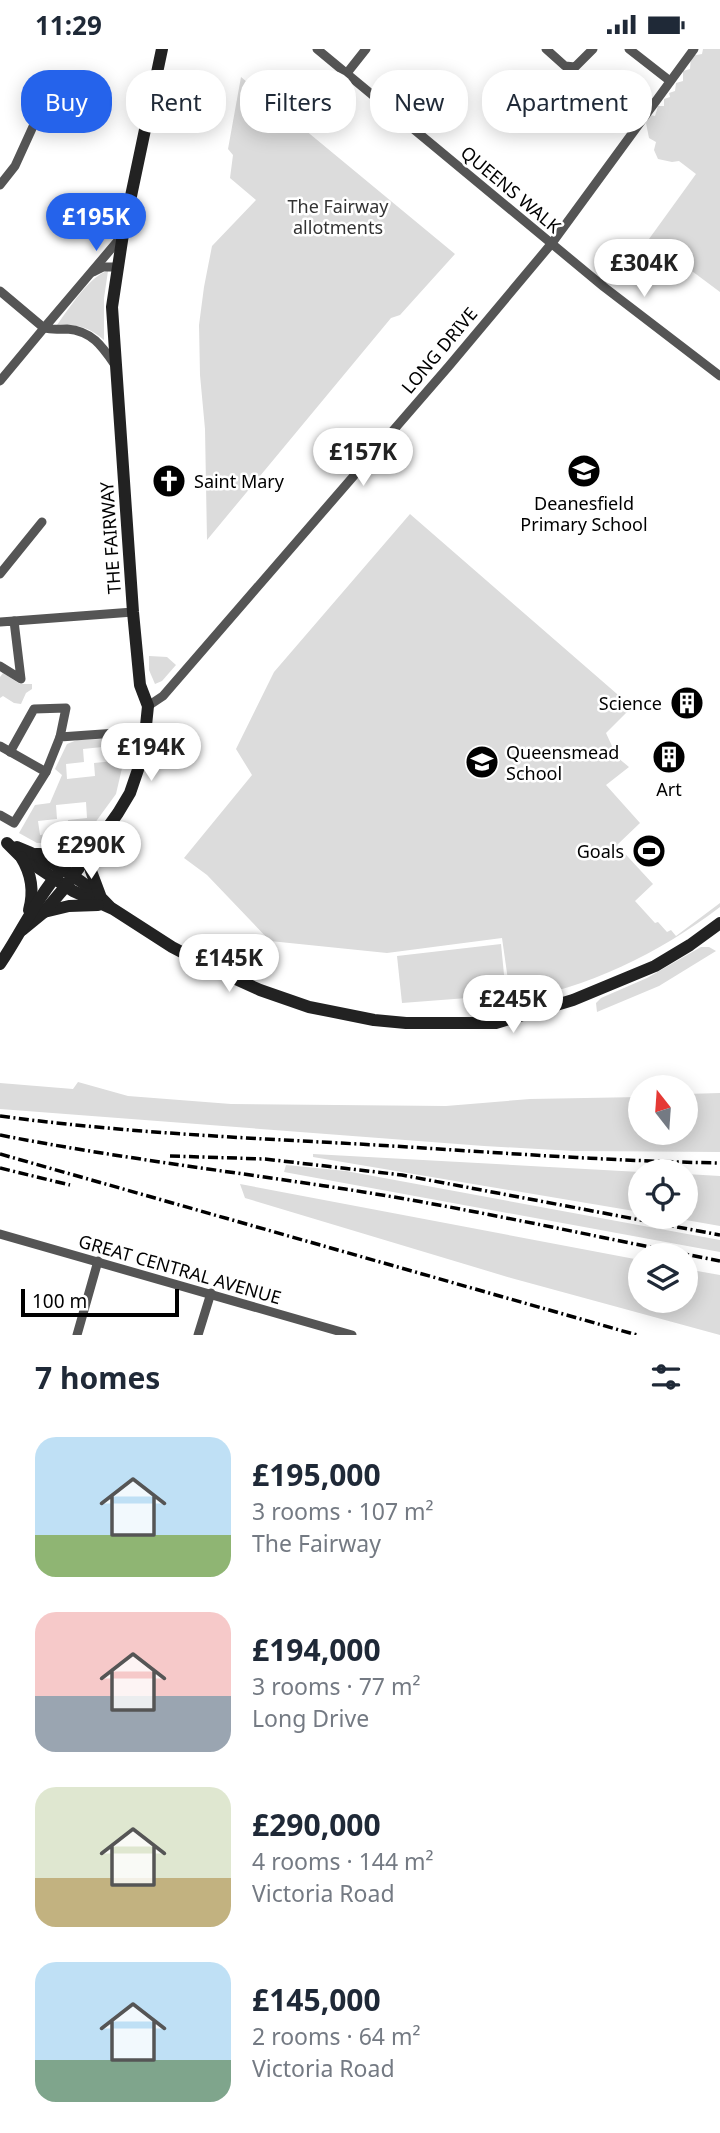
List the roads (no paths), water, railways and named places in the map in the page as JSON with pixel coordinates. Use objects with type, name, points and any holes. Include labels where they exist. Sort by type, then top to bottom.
[{"type":"street","name":"THE FAIRWAY","points":[[148,706],[140,685],[133,612],[112,307],[123,234],[162,49]]},
{"type":"street","name":"QUEENS WALK","points":[[317,49],[342,70]]},
{"type":"street","points":[[348,70],[366,49]]},
{"type":"street","points":[[545,49],[565,66],[575,68],[593,49]]},
{"type":"street","points":[[629,49],[670,81]]},
{"type":"street","name":"LONG DRIVE","points":[[148,706],[163,696],[552,243],[694,49]]},
{"type":"street","name":"QUEENS WALK","points":[[356,81],[604,287],[720,376]]},
{"type":"street","points":[[0,185],[15,166],[30,133]]},
{"type":"street","name":"THE FAIRWAY","points":[[0,381],[123,234]]},
{"type":"street","points":[[87,277],[103,267],[118,267]]},
{"type":"street","points":[[0,291],[44,328],[75,330],[88,334],[100,343],[115,366]]},
{"type":"street","points":[[0,574],[42,522]]},
{"type":"street","points":[[0,622],[133,612]]},
{"type":"street","points":[[0,666],[21,679],[14,621]]},
{"type":"street","points":[[22,930],[44,912],[69,882],[130,793],[143,755],[148,706]]},
{"type":"street","points":[[0,815],[14,823],[46,772],[60,737],[66,708],[34,709],[10,752]]},
{"type":"street","points":[[60,737],[145,731]]},
{"type":"street","points":[[0,746],[46,772]]},
{"type":"street","points":[[3,841],[36,854],[57,874]]},
{"type":"street","points":[[3,841],[19,855],[57,874],[172,947],[216,970],[260,990],[309,1007],[374,1020],[496,1023],[573,1000],[655,966],[720,923]]},
{"type":"street","points":[[36,854],[71,853],[94,844]]},
{"type":"street","points":[[27,917],[57,874],[94,844]]},
{"type":"street","points":[[94,844],[90,867],[105,903]]},
{"type":"street","points":[[0,964],[22,930],[32,896],[28,870],[19,855]]},
{"type":"street","points":[[44,912],[69,906],[105,903]]},
{"type":"street","name":"GREAT CENTRAL AVENUE","points":[[0,1234],[349,1335]]},
{"type":"street","points":[[77,1335],[98,1261]]},
{"type":"street","points":[[198,1335],[211,1293]]},
{"type":"railway","points":[[0,1116],[187,1134],[720,1163]]},
{"type":"railway","points":[[0,1135],[424,1202],[720,1261]]},
{"type":"railway","points":[[0,1154],[637,1335]]},
{"type":"railway","points":[[170,1156],[265,1159],[402,1175],[720,1235]]},
{"type":"railway","points":[[0,1168],[70,1185]]},
{"type":"place","name":"Deanesfield Primary School","points":[[584,471]]},
{"type":"place","name":"Saint Mary","points":[[169,481]]},
{"type":"place","name":"Science","points":[[687,703]]},
{"type":"place","name":"Art","points":[[669,757]]},
{"type":"place","name":"Queensmead School","points":[[482,762]]},
{"type":"place","name":"Goals","points":[[649,851]]},
{"type":"park label","name":"The Fairway allotments","points":[[338,216]]}]
